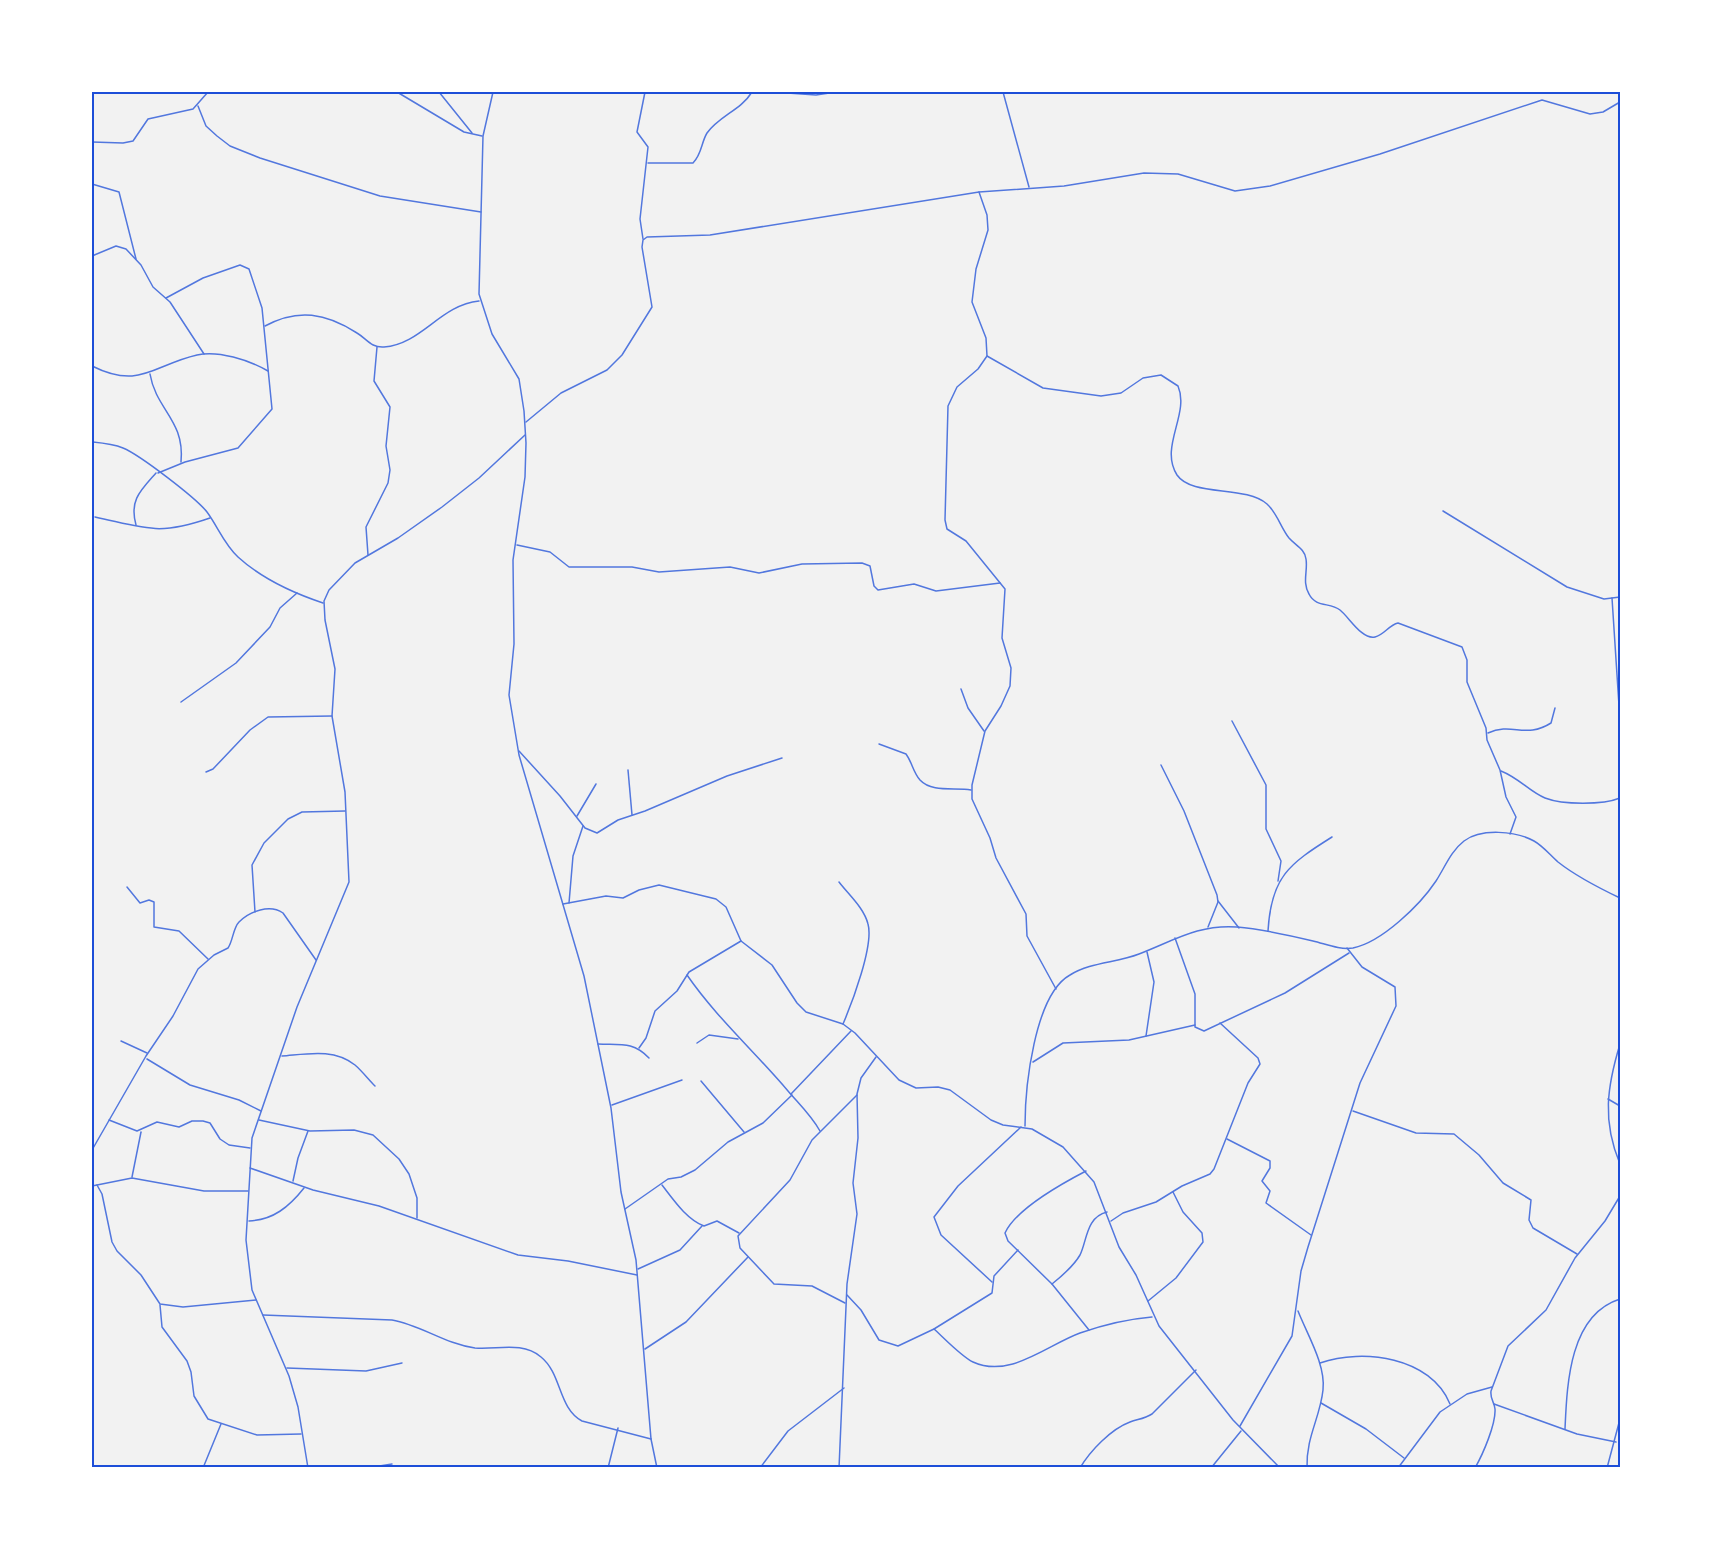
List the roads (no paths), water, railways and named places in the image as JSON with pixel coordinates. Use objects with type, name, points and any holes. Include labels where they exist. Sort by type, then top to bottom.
[{"type":"street","points":[[92,142],[133,141],[147,119],[198,106],[208,92]]},
{"type":"street","points":[[397,92],[434,116],[472,134],[483,136]]},
{"type":"street","points":[[439,92],[472,134]]},
{"type":"street","points":[[493,92],[483,136],[482,212],[478,270],[481,301],[492,334],[519,379],[525,423],[525,477],[515,545],[512,587],[514,644],[509,695],[518,751],[584,976],[611,1106],[624,1209],[637,1269],[651,1439],[657,1467]]},
{"type":"street","points":[[525,423],[561,393],[607,370],[622,355],[653,303],[640,219],[648,147],[637,132],[645,92]]},
{"type":"street","points":[[646,163],[693,163],[699,156],[708,132],[741,105],[752,92]]},
{"type":"street","points":[[773,92],[816,95],[836,92]]},
{"type":"street","points":[[1003,92],[1029,188]]},
{"type":"street","points":[[643,240],[652,235],[716,234],[979,192],[1064,186],[1144,172],[1178,174],[1242,190],[1270,186],[1380,154],[1542,100],[1594,114],[1620,102]]},
{"type":"street","points":[[198,106],[206,126],[217,136],[230,146],[260,158],[380,196],[482,212]]},
{"type":"street","points":[[92,184],[119,192],[136,259]]},
{"type":"street","points":[[979,192],[987,215],[988,230],[976,268],[972,302],[986,338],[987,356],[978,369],[957,387],[948,405],[945,520],[947,529],[966,541],[978,560],[1001,583],[1005,598],[1002,638],[1011,668],[1010,686],[1002,706],[984,732],[972,790],[974,806],[990,838],[996,858],[1026,914],[1027,936],[1056,989]]},
{"type":"street","points":[[92,256],[116,246],[126,249],[136,259],[153,287],[166,298],[204,355]]},
{"type":"street","points":[[137,527],[133,511],[136,496],[158,472],[181,463],[238,448],[245,444],[272,409],[265,326],[262,308],[249,269],[236,265],[203,278],[166,298]]},
{"type":"street","points":[[265,326],[285,317],[319,314],[342,324],[368,344],[377,346],[397,344],[416,336],[459,304],[481,301]]},
{"type":"street","points":[[368,555],[366,527],[388,483],[390,470],[386,446],[390,407],[378,389],[373,374],[377,346]]},
{"type":"street","points":[[92,366],[115,376],[150,374],[197,355],[204,355],[240,359],[268,371]]},
{"type":"street","points":[[987,356],[1043,388],[1052,390],[1101,396],[1121,393],[1143,378],[1161,375],[1178,386],[1182,399],[1172,445],[1172,466],[1179,477],[1192,484],[1251,495],[1267,504],[1287,536],[1304,551],[1305,584],[1310,596],[1321,605],[1338,609],[1367,636],[1376,637],[1398,623],[1462,647],[1467,660],[1467,682],[1500,771],[1506,797],[1516,817],[1510,834]]},
{"type":"street","points":[[150,374],[153,393],[170,414],[180,438],[181,463]]},
{"type":"street","points":[[308,1467],[298,1407],[286,1368],[256,1300],[247,1257],[250,1148],[297,1007],[349,882],[346,811],[332,716],[335,669],[324,604],[329,590],[355,563],[398,538],[456,496],[525,434]]},
{"type":"street","points":[[92,442],[123,448],[158,472],[186,492],[210,518],[227,546],[239,558],[297,593],[324,604]]},
{"type":"street","points":[[1443,511],[1567,587],[1592,597],[1620,597]]},
{"type":"street","points":[[95,517],[152,530],[183,528],[210,518]]},
{"type":"street","points":[[515,545],[550,552],[569,567],[632,567],[659,572],[730,567],[759,573],[802,564],[862,563],[870,566],[873,586],[878,590],[914,584],[936,591],[1001,583]]},
{"type":"street","points":[[181,702],[236,663],[270,627],[280,608],[297,593]]},
{"type":"street","points":[[1612,597],[1620,721]]},
{"type":"street","points":[[961,689],[968,708],[984,732]]},
{"type":"street","points":[[1487,733],[1508,728],[1522,732],[1535,731],[1551,723],[1555,708]]},
{"type":"street","points":[[206,772],[213,769],[250,730],[268,717],[274,715],[303,718],[332,716]]},
{"type":"street","points":[[1232,721],[1266,785],[1266,829],[1281,861],[1278,882],[1272,899],[1268,932]]},
{"type":"street","points":[[879,744],[906,754],[914,772],[925,784],[937,788],[972,790]]},
{"type":"street","points":[[518,751],[591,833],[597,833],[618,820],[727,776],[782,758]]},
{"type":"street","points":[[1161,765],[1184,812],[1218,901],[1239,928]]},
{"type":"street","points":[[628,770],[632,816]]},
{"type":"street","points":[[1500,771],[1514,776],[1544,798],[1558,802],[1601,803],[1620,798]]},
{"type":"street","points":[[576,816],[596,784]]},
{"type":"street","points":[[255,912],[252,864],[264,843],[288,819],[302,812],[346,811]]},
{"type":"street","points":[[569,904],[573,856],[583,826]]},
{"type":"street","points":[[1026,1127],[1025,1104],[1040,1022],[1059,982],[1083,968],[1122,960],[1175,937],[1208,928],[1239,928],[1268,932],[1347,948],[1374,939],[1413,909],[1430,890],[1455,849],[1466,839],[1488,833],[1510,834],[1534,841],[1581,878],[1620,898]]},
{"type":"street","points":[[1278,882],[1300,857],[1332,837]]},
{"type":"street","points":[[839,882],[864,914],[869,929],[863,966],[843,1024]]},
{"type":"street","points":[[562,904],[606,896],[623,898],[639,890],[659,885],[716,899],[726,907],[741,940],[772,965],[790,994],[806,1012],[843,1024],[852,1030],[899,1080],[916,1088],[938,1087],[950,1090],[991,1120],[1004,1125],[1026,1127],[1063,1147],[1086,1171],[1107,1212],[1119,1247],[1153,1317],[1239,1427],[1280,1467]]},
{"type":"street","points":[[127,887],[140,903],[149,900],[154,902],[154,927],[179,931],[208,960]]},
{"type":"street","points":[[1208,928],[1218,901]]},
{"type":"street","points":[[92,1150],[148,1053],[173,1016],[198,969],[228,948],[237,924],[255,912],[269,907],[283,913],[316,961]]},
{"type":"street","points":[[1175,937],[1195,994],[1195,1025]]},
{"type":"street","points":[[639,1048],[646,1038],[656,1011],[677,991],[691,970],[707,963],[741,940]]},
{"type":"street","points":[[1239,1427],[1286,1350],[1292,1336],[1298,1310],[1301,1271],[1360,1083],[1389,1022],[1397,998],[1395,987],[1362,968],[1347,948]]},
{"type":"street","points":[[1146,1037],[1154,982],[1147,951]]},
{"type":"street","points":[[1032,1062],[1063,1043],[1146,1037],[1195,1025],[1204,1031],[1285,993],[1350,952]]},
{"type":"street","points":[[687,975],[813,1118],[820,1131]]},
{"type":"street","points":[[1110,1222],[1123,1213],[1156,1202],[1210,1174],[1227,1139],[1248,1083],[1260,1064],[1258,1058],[1220,1023]]},
{"type":"street","points":[[624,1209],[673,1177],[681,1177],[695,1170],[722,1147],[763,1123],[852,1030]]},
{"type":"street","points":[[697,1043],[709,1035],[741,1039]]},
{"type":"street","points":[[121,1041],[148,1053]]},
{"type":"street","points":[[598,1044],[639,1048],[649,1058]]},
{"type":"street","points":[[1620,1044],[1607,1098],[1608,1123],[1620,1164]]},
{"type":"street","points":[[281,1056],[326,1053],[340,1056],[355,1065],[375,1086]]},
{"type":"street","points":[[839,1467],[844,1388],[846,1294],[856,1214],[853,1164],[858,1138],[857,1094],[861,1078],[876,1056]]},
{"type":"street","points":[[145,1058],[190,1085],[239,1100],[262,1111]]},
{"type":"street","points":[[611,1106],[682,1080]]},
{"type":"street","points":[[701,1080],[744,1133]]},
{"type":"street","points":[[846,1303],[812,1286],[774,1284],[748,1257],[738,1240],[739,1233],[790,1180],[820,1131],[857,1094]]},
{"type":"street","points":[[1607,1098],[1620,1106]]},
{"type":"street","points":[[1352,1110],[1416,1133],[1443,1132],[1460,1138],[1503,1183],[1532,1200],[1529,1220],[1533,1228],[1578,1254]]},
{"type":"street","points":[[109,1120],[129,1130],[141,1130],[157,1122],[179,1127],[192,1121],[203,1121],[210,1123],[220,1139],[229,1145],[250,1148]]},
{"type":"street","points":[[259,1120],[309,1131],[354,1131],[373,1135],[399,1159],[409,1174],[417,1198],[417,1219]]},
{"type":"street","points":[[992,1283],[941,1234],[934,1217],[957,1186],[1022,1126]]},
{"type":"street","points":[[132,1178],[141,1130]]},
{"type":"street","points":[[293,1182],[298,1158],[309,1131]]},
{"type":"street","points":[[1227,1139],[1270,1161],[1270,1168],[1262,1181],[1270,1191],[1266,1203],[1312,1236]]},
{"type":"street","points":[[249,1168],[304,1187],[417,1219],[518,1255],[568,1261],[637,1275]]},
{"type":"street","points":[[1086,1171],[1046,1195],[1008,1227],[1006,1237],[1052,1284],[1089,1331]]},
{"type":"street","points":[[92,1186],[132,1178],[204,1191],[249,1190]]},
{"type":"street","points":[[661,1184],[683,1210],[703,1225]]},
{"type":"street","points":[[97,1185],[108,1216],[112,1242],[117,1251],[141,1275],[160,1304],[162,1328],[187,1361],[194,1396],[208,1419],[258,1435],[302,1434]]},
{"type":"street","points":[[248,1222],[261,1221],[276,1214],[304,1187]]},
{"type":"street","points":[[1147,1301],[1176,1278],[1203,1242],[1202,1233],[1183,1212],[1173,1192]]},
{"type":"street","points":[[1475,1467],[1488,1441],[1495,1410],[1490,1397],[1508,1346],[1546,1310],[1578,1254],[1620,1196]]},
{"type":"street","points":[[1052,1284],[1079,1256],[1082,1243],[1096,1217],[1107,1212]]},
{"type":"street","points":[[637,1269],[680,1250],[703,1225],[717,1221],[739,1233]]},
{"type":"street","points":[[846,1294],[861,1310],[879,1340],[898,1347],[934,1329],[992,1293],[992,1283],[999,1268],[1018,1250]]},
{"type":"street","points":[[644,1350],[671,1335],[686,1322],[748,1257]]},
{"type":"street","points":[[1565,1429],[1570,1377],[1578,1343],[1601,1311],[1620,1299]]},
{"type":"street","points":[[160,1304],[183,1307],[256,1300]]},
{"type":"street","points":[[1298,1310],[1323,1378],[1320,1403],[1307,1446],[1307,1467]]},
{"type":"street","points":[[262,1314],[392,1320],[408,1323],[452,1342],[473,1347],[517,1347],[531,1350],[549,1364],[572,1415],[582,1421],[618,1428],[651,1439]]},
{"type":"street","points":[[934,1329],[971,1361],[998,1367],[1089,1331],[1137,1318],[1153,1317]]},
{"type":"street","points":[[1319,1364],[1359,1355],[1385,1359],[1419,1372],[1436,1383],[1450,1404]]},
{"type":"street","points":[[286,1368],[366,1371],[402,1363]]},
{"type":"street","points":[[1080,1467],[1093,1448],[1129,1423],[1152,1414],[1196,1370]]},
{"type":"street","points":[[1398,1467],[1434,1420],[1450,1404],[1467,1394],[1493,1386]]},
{"type":"street","points":[[760,1467],[788,1431],[844,1388]]},
{"type":"street","points":[[1320,1403],[1366,1429],[1405,1459]]},
{"type":"street","points":[[1493,1404],[1596,1439],[1616,1442]]},
{"type":"street","points":[[1607,1467],[1616,1442],[1620,1419]]},
{"type":"street","points":[[203,1467],[220,1424]]},
{"type":"street","points":[[608,1467],[618,1428]]},
{"type":"street","points":[[1211,1467],[1242,1430]]},
{"type":"street","points":[[367,1467],[392,1464]]}]
